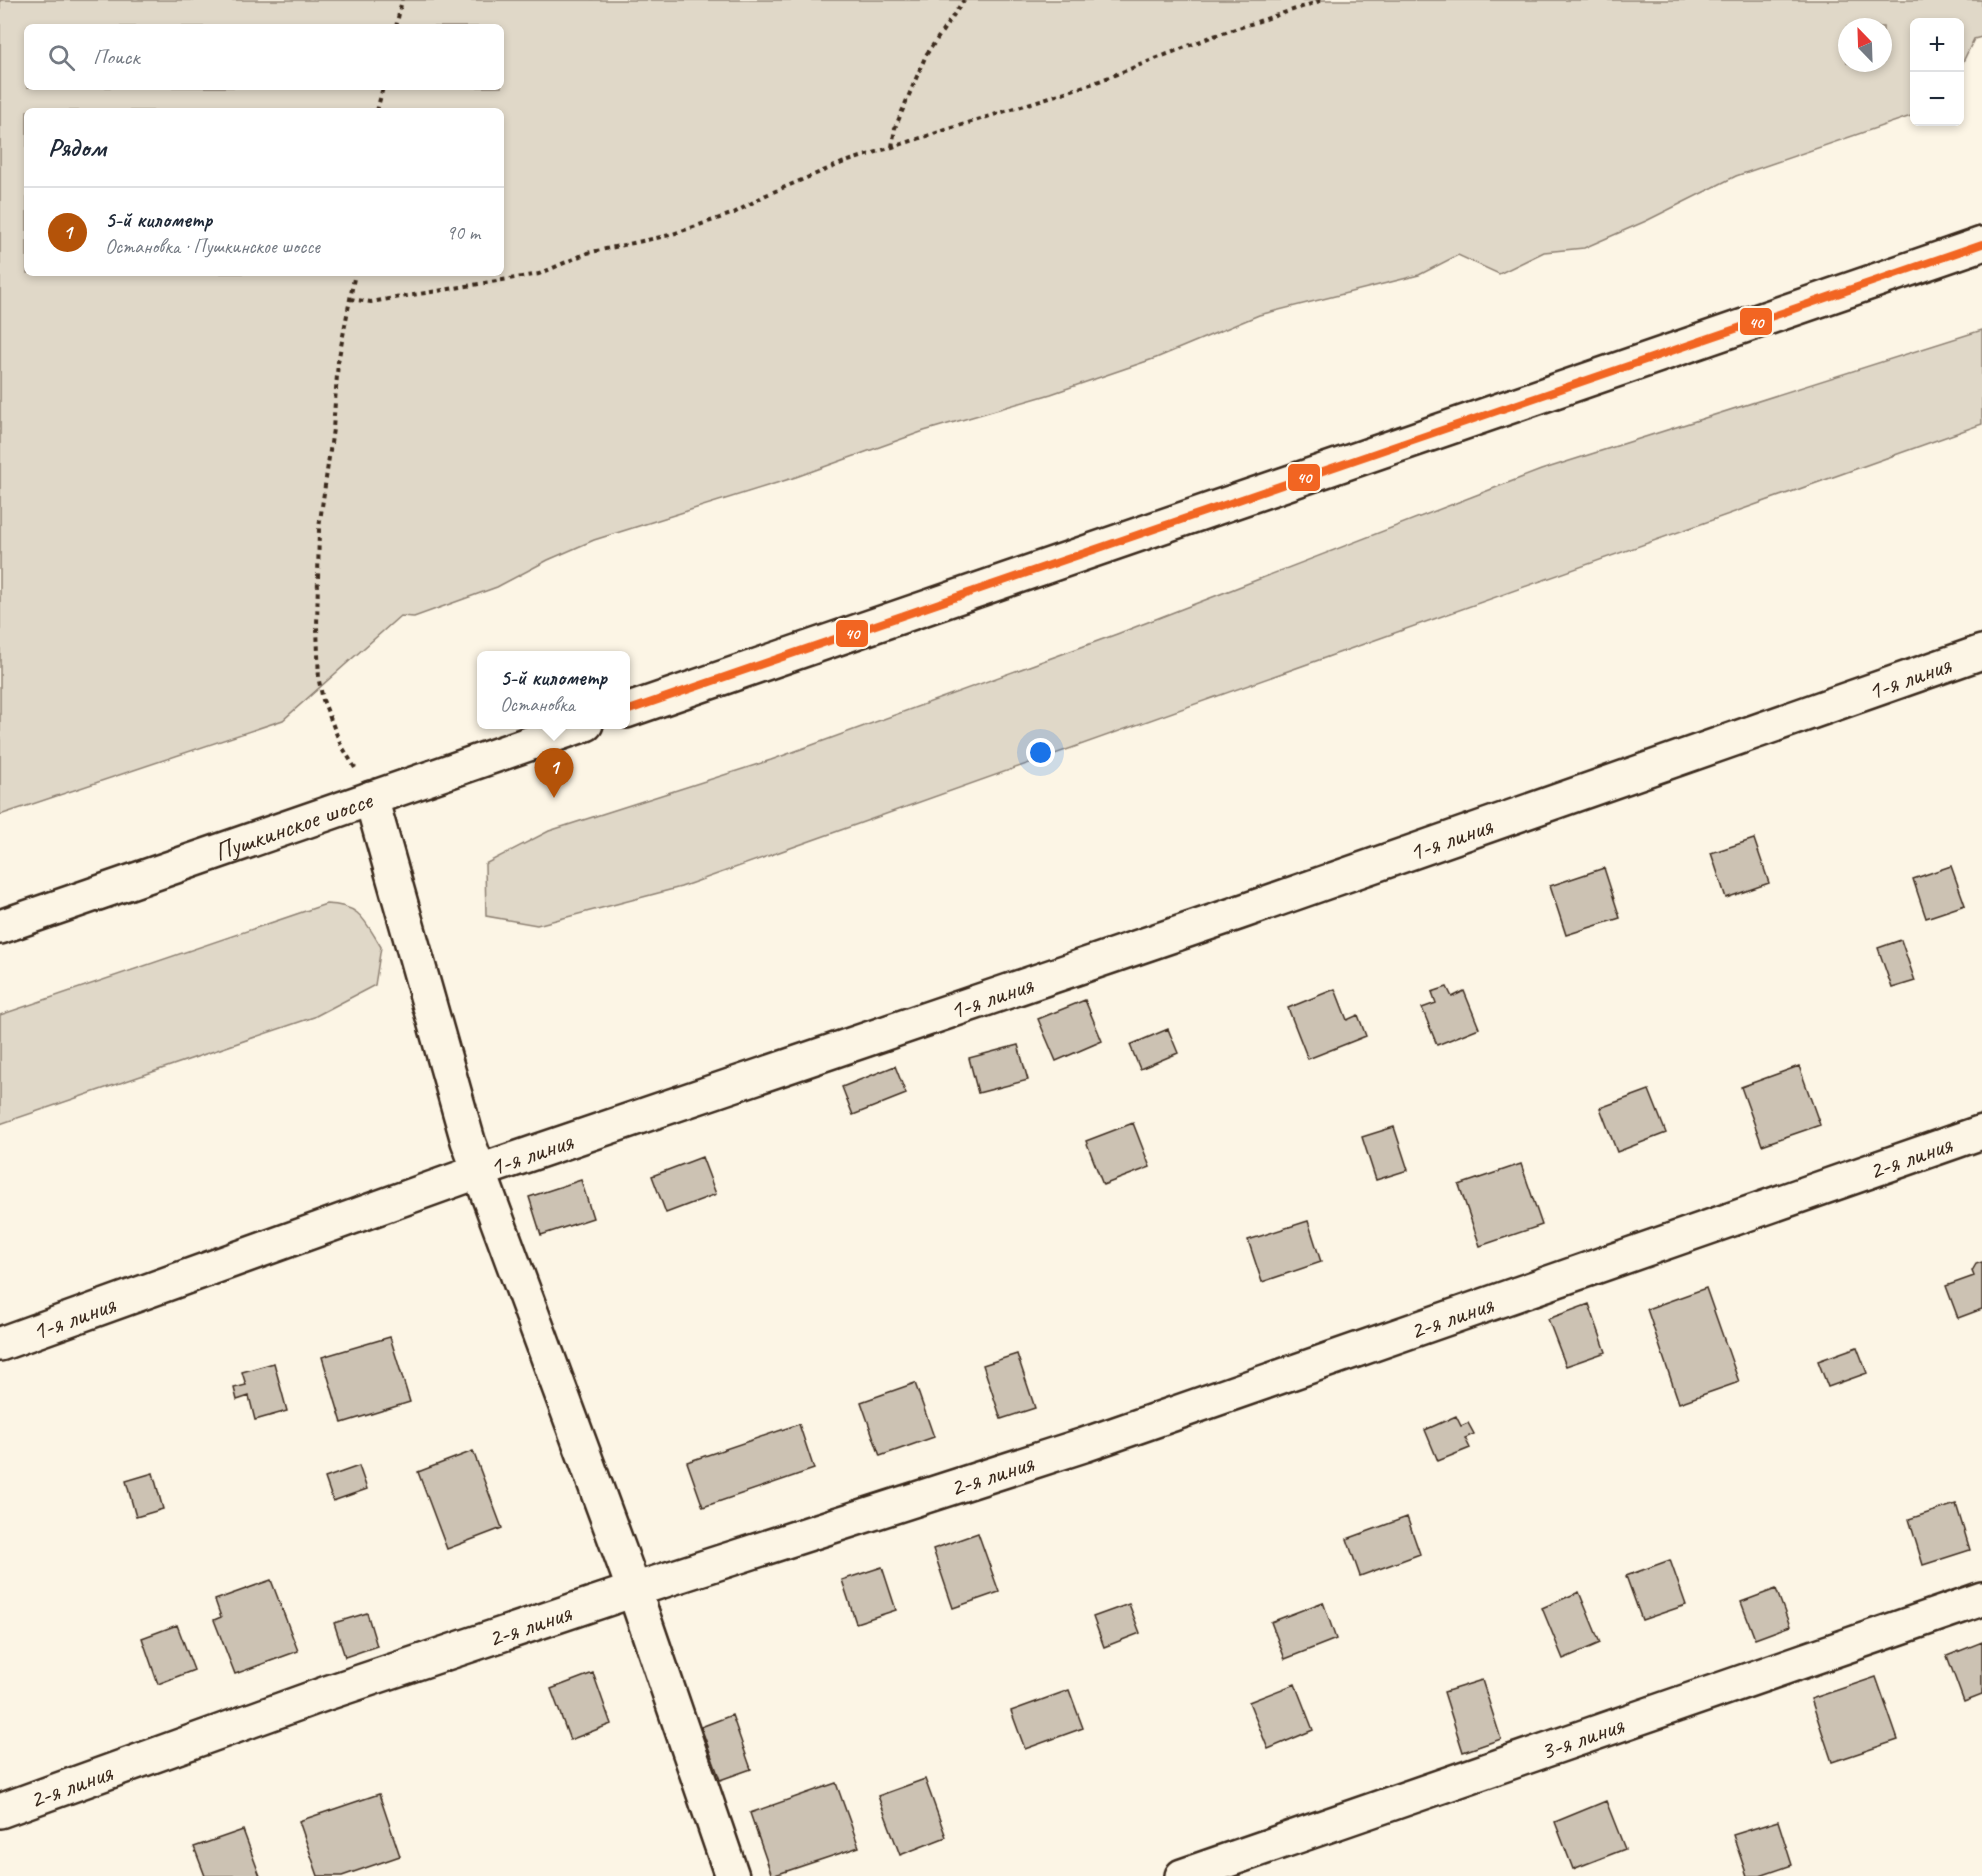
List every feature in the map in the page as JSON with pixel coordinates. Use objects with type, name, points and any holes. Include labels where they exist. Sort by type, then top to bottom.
[{"type":"street","points":[[630,710],[1982,244]]},
{"type":"street","name":"1-я линия","points":[[0,1344],[480,1171],[1238,914],[1982,652]]},
{"type":"street","name":"Пушкинское шоссе","points":[[0,927],[572,729]]},
{"type":"street","points":[[372,798],[468,1141],[634,1590],[732,1876]]},
{"type":"street","name":"2-я линия","points":[[0,1811],[327,1693],[634,1590],[1084,1445],[1982,1132]]},
{"type":"street","name":"3-я линия","points":[[1182,1876],[1982,1599]]},
{"type":"path","points":[[397,24],[402,0]]},
{"type":"path","points":[[892,147],[895,128],[926,55],[964,0]]},
{"type":"path","points":[[350,299],[378,301],[538,274],[587,254],[670,235],[709,222],[842,163],[1094,83],[1211,37],[1323,0]]},
{"type":"path","points":[[378,108],[382,90]]},
{"type":"path","points":[[354,276],[338,362],[333,429],[319,528],[317,651],[319,681],[326,710],[340,743],[372,798]]},
{"type":"shaded area","points":[[0,0],[1982,0],[1982,37],[1974,39],[1964,60],[1964,18],[1910,18],[1910,116],[1736,176],[1646,221],[1584,248],[1544,252],[1499,274],[1458,255],[1419,275],[1259,315],[1156,358],[1051,394],[924,431],[796,477],[594,540],[548,560],[497,587],[414,617],[400,616],[283,720],[0,815]]},
{"type":"shaded area","points":[[1982,330],[1982,424],[681,887],[537,925],[486,916],[485,864],[549,831],[771,760],[1117,634],[1541,470]]},
{"type":"shaded area","points":[[326,904],[347,907],[354,911],[365,922],[381,947],[375,985],[314,1017],[0,1124],[0,1015]]},
{"type":"building","points":[[1754,839],[1769,883],[1726,898],[1711,853]]},
{"type":"building","points":[[1951,866],[1965,905],[1926,918],[1913,879]]},
{"type":"building","points":[[1604,868],[1620,918],[1566,935],[1550,886]]},
{"type":"building","points":[[1901,940],[1915,981],[1892,988],[1878,948]]},
{"type":"building","points":[[1447,987],[1452,997],[1464,991],[1479,1028],[1437,1045],[1422,1008],[1436,1003],[1432,992]]},
{"type":"building","points":[[1335,989],[1347,1020],[1358,1015],[1366,1036],[1308,1059],[1288,1008]]},
{"type":"building","points":[[1085,1000],[1102,1041],[1056,1061],[1038,1019]]},
{"type":"building","points":[[1168,1029],[1178,1053],[1140,1069],[1130,1045]]},
{"type":"building","points":[[1018,1045],[1028,1080],[978,1093],[969,1058]]},
{"type":"building","points":[[895,1066],[906,1094],[853,1115],[842,1087]]},
{"type":"building","points":[[1799,1066],[1820,1125],[1762,1145],[1741,1087]]},
{"type":"building","points":[[1649,1090],[1666,1133],[1617,1152],[1600,1108]]},
{"type":"building","points":[[1133,1123],[1150,1167],[1103,1185],[1086,1141]]},
{"type":"building","points":[[1394,1127],[1408,1170],[1376,1180],[1362,1137]]},
{"type":"building","points":[[702,1157],[716,1194],[666,1213],[652,1176]]},
{"type":"building","points":[[1521,1164],[1542,1225],[1480,1246],[1459,1185]]},
{"type":"building","points":[[581,1180],[593,1218],[541,1235],[529,1197]]},
{"type":"building","points":[[1308,1221],[1321,1262],[1262,1282],[1248,1240]]},
{"type":"building","points":[[1982,1262],[1982,1309],[1958,1318],[1946,1286],[1974,1276],[1972,1271],[1976,1264]]},
{"type":"building","points":[[1706,1288],[1739,1382],[1679,1403],[1647,1309]]},
{"type":"building","points":[[1589,1304],[1606,1352],[1566,1366],[1548,1319]]},
{"type":"building","points":[[390,1337],[410,1402],[342,1423],[322,1357]]},
{"type":"building","points":[[1857,1347],[1867,1373],[1828,1387],[1818,1361]]},
{"type":"building","points":[[1017,1354],[1035,1408],[1001,1419],[983,1365]]},
{"type":"building","points":[[274,1363],[287,1411],[255,1420],[249,1396],[237,1400],[234,1388],[246,1385],[242,1372]]},
{"type":"building","points":[[915,1383],[934,1437],[880,1456],[861,1402]]},
{"type":"building","points":[[1456,1416],[1461,1426],[1468,1423],[1474,1434],[1465,1438],[1470,1448],[1438,1461],[1425,1430]]},
{"type":"building","points":[[799,1424],[814,1469],[703,1507],[687,1462]]},
{"type":"building","points":[[473,1451],[502,1528],[447,1549],[418,1472]]},
{"type":"building","points":[[359,1466],[367,1489],[333,1501],[325,1478]]},
{"type":"building","points":[[153,1473],[163,1509],[136,1517],[126,1481]]},
{"type":"building","points":[[1956,1504],[1970,1550],[1923,1565],[1909,1519]]},
{"type":"building","points":[[1407,1517],[1420,1554],[1360,1576],[1347,1539]]},
{"type":"building","points":[[978,1533],[999,1592],[953,1608],[933,1549]]},
{"type":"building","points":[[1670,1560],[1686,1605],[1642,1620],[1626,1576]]},
{"type":"building","points":[[882,1567],[896,1610],[856,1623],[842,1580]]},
{"type":"building","points":[[271,1580],[298,1651],[235,1674],[214,1620],[221,1617],[215,1600]]},
{"type":"building","points":[[1776,1589],[1790,1626],[1755,1639],[1741,1602]]},
{"type":"building","points":[[1579,1592],[1600,1643],[1563,1659],[1542,1608]]},
{"type":"building","points":[[1323,1602],[1336,1639],[1285,1659],[1271,1622]]},
{"type":"building","points":[[1129,1604],[1140,1633],[1104,1647],[1093,1617]]},
{"type":"building","points":[[367,1613],[377,1646],[345,1657],[334,1623]]},
{"type":"building","points":[[177,1625],[194,1670],[158,1684],[142,1638]]},
{"type":"building","points":[[1982,1642],[1982,1695],[1964,1702],[1947,1656]]},
{"type":"building","points":[[593,1673],[611,1724],[570,1740],[551,1689]]},
{"type":"building","points":[[1876,1677],[1898,1740],[1832,1762],[1811,1699]]},
{"type":"building","points":[[1482,1680],[1501,1739],[1463,1752],[1444,1692]]},
{"type":"building","points":[[1295,1684],[1313,1730],[1268,1749],[1249,1702]]},
{"type":"building","points":[[1069,1690],[1083,1728],[1025,1749],[1011,1711]]},
{"type":"building","points":[[732,1715],[751,1769],[720,1780],[701,1727]]},
{"type":"building","points":[[925,1779],[946,1837],[900,1855],[878,1796]]},
{"type":"building","points":[[836,1783],[859,1847],[772,1876],[750,1813]]},
{"type":"building","points":[[379,1794],[400,1856],[342,1876],[318,1876],[299,1821]]},
{"type":"building","points":[[1606,1801],[1625,1849],[1573,1869],[1555,1822]]},
{"type":"building","points":[[1778,1821],[1792,1865],[1760,1876],[1747,1876],[1733,1835]]},
{"type":"building","points":[[243,1830],[260,1876],[205,1876],[194,1847]]},
{"type":"transit line","name":"40","points":[[630,710],[1982,244]]},
{"type":"place","name":"5-й километр","points":[[554,798]]}]
